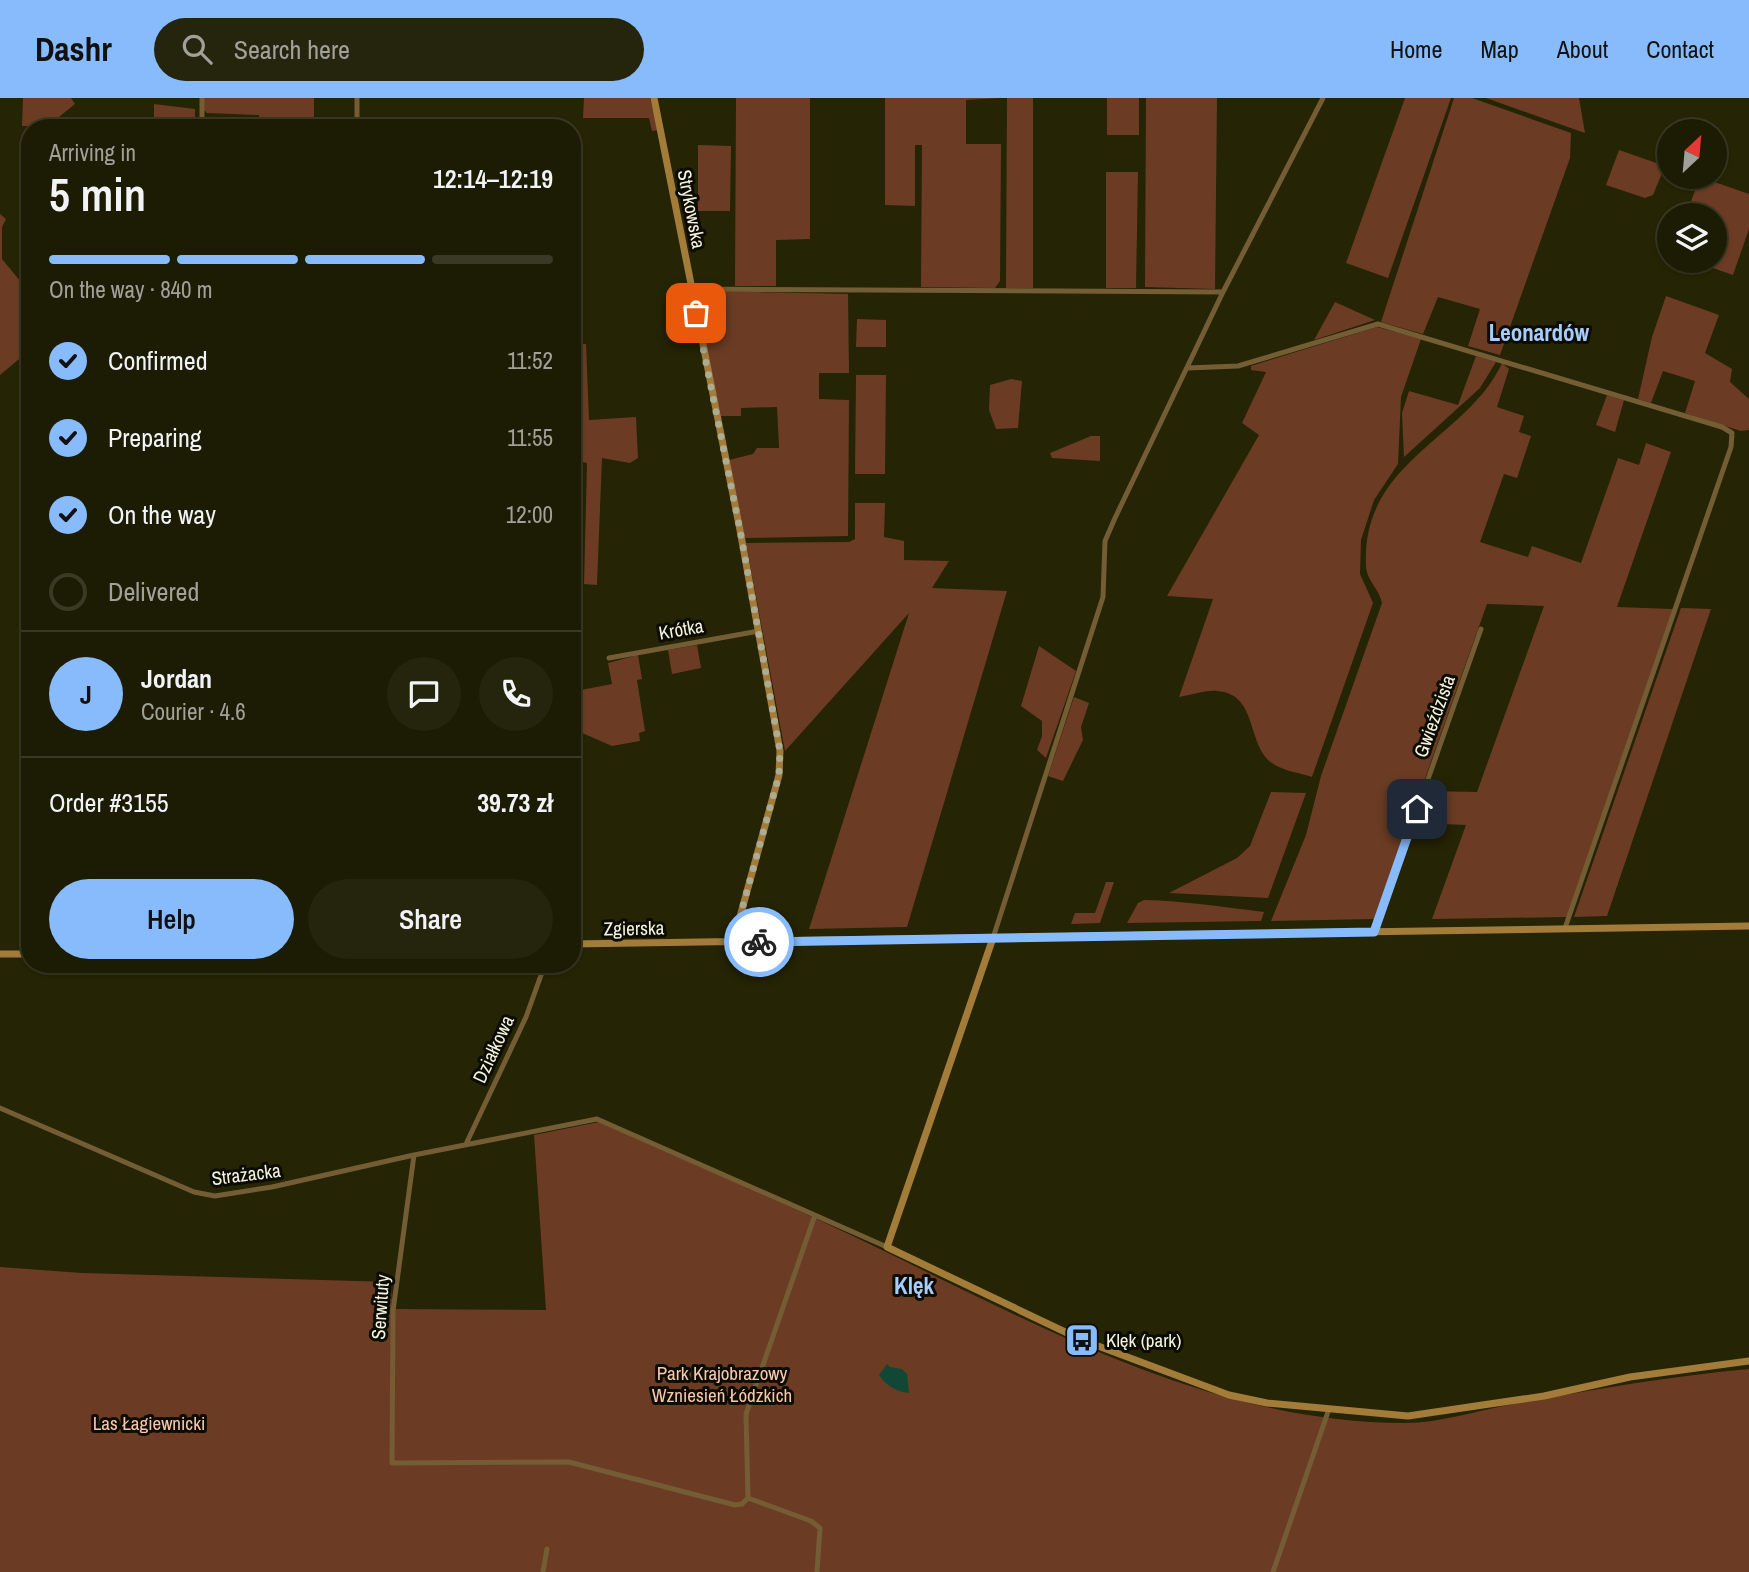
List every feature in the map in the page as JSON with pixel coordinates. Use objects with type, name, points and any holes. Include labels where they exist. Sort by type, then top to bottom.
[{"type":"street","points":[[202,98],[202,119]]},
{"type":"street","points":[[356,98],[357,119]]},
{"type":"street","name":"Strykowska","points":[[654,98],[779,744],[780,768],[733,942]]},
{"type":"street","points":[[1323,98],[1223,292],[1105,541],[1102,597],[993,938],[887,1247],[1061,1331],[1151,1367],[1241,1398],[1329,1409],[1420,1415],[1530,1399],[1648,1374],[1749,1361]]},
{"type":"street","points":[[691,289],[1223,292]]},
{"type":"street","points":[[1187,368],[1238,366],[1378,324],[1722,427],[1732,433],[1731,447],[1565,928]]},
{"type":"street","name":"Gwieździsta","points":[[1374,932],[1481,629]]},
{"type":"street","name":"Krótka","points":[[609,658],[759,631]]},
{"type":"street","name":"Zgierska","points":[[581,944],[1749,926]]},
{"type":"street","points":[[0,954],[21,954]]},
{"type":"street","name":"Działkowa","points":[[466,1144],[526,1017],[542,973]]},
{"type":"street","name":"Strażacka","points":[[0,1108],[194,1192],[209,1196],[320,1178],[414,1155],[597,1119],[887,1247]]},
{"type":"street","name":"Serwituty","points":[[414,1155],[394,1311],[392,1463],[550,1460],[735,1505],[742,1504],[748,1498]]},
{"type":"street","points":[[815,1215],[746,1414],[748,1498],[811,1521],[820,1528],[817,1572]]},
{"type":"street","points":[[1273,1572],[1329,1409]]},
{"type":"street","points":[[543,1572],[547,1549]]},
{"type":"green space","points":[[23,98],[71,98],[75,104],[56,119],[22,119]]},
{"type":"green space","points":[[204,98],[314,98],[314,119],[259,119],[259,115],[207,113],[204,110]]},
{"type":"green space","points":[[584,98],[650,98],[658,130],[652,131],[649,118],[583,118]]},
{"type":"green space","points":[[736,98],[810,98],[810,239],[776,240],[776,286],[735,286]]},
{"type":"green space","points":[[885,98],[1001,98],[966,100],[966,144],[1001,144],[1000,281],[995,288],[921,287],[922,145],[915,145],[915,206],[885,205]]},
{"type":"green space","points":[[1007,98],[1033,98],[1033,288],[1006,288]]},
{"type":"green space","points":[[1107,98],[1139,98],[1139,135],[1107,135]]},
{"type":"green space","points":[[1146,98],[1217,98],[1215,289],[1145,287]]},
{"type":"green space","points":[[1405,98],[1451,98],[1388,278],[1346,263]]},
{"type":"green space","points":[[1454,98],[1472,98],[1571,133],[1570,158],[1500,355],[1468,346],[1480,309],[1438,297],[1423,334],[1381,322]]},
{"type":"green space","points":[[1486,98],[1579,98],[1585,133]]},
{"type":"green space","points":[[154,104],[195,109],[195,119],[154,119]]},
{"type":"green space","points":[[698,145],[731,146],[730,211],[698,211]]},
{"type":"green space","points":[[1619,150],[1657,163],[1657,185],[1653,195],[1645,198],[1606,185]]},
{"type":"green space","points":[[1106,172],[1138,172],[1136,288],[1106,288]]},
{"type":"green space","points":[[1727,186],[1749,194],[1749,229],[1733,275],[1727,273],[1727,203],[1690,203],[1696,189],[1727,189]]},
{"type":"green space","points":[[0,214],[6,219],[2,227],[2,259],[21,282],[21,358],[0,375]]},
{"type":"green space","points":[[700,291],[848,294],[849,373],[819,373],[819,399],[849,400],[848,536],[745,538],[729,460],[753,454],[757,448],[779,448],[777,407],[741,408],[741,416],[721,416],[695,297]]},
{"type":"green space","points":[[1666,296],[1719,315],[1705,353],[1732,369],[1730,382],[1749,399],[1749,430],[1741,431],[1685,413],[1695,381],[1663,371],[1651,403],[1638,399],[1652,337]]},
{"type":"green space","points":[[1335,302],[1375,320],[1314,340]]},
{"type":"green space","points":[[857,319],[886,320],[886,347],[856,347]]},
{"type":"green space","points":[[1377,327],[1421,339],[1401,397],[1398,464],[1374,500],[1361,540],[1360,574],[1373,603],[1312,777],[1279,767],[1266,757],[1259,747],[1246,711],[1240,701],[1231,694],[1212,691],[1179,697],[1213,599],[1167,596],[1259,435],[1242,423],[1266,372],[1251,370],[1251,366]]},
{"type":"green space","points":[[581,344],[586,344],[589,420],[636,417],[638,458],[630,463],[602,458],[597,585],[584,584],[587,463],[581,462]]},
{"type":"green space","points":[[1476,356],[1496,362],[1480,388],[1404,457],[1402,413],[1409,391],[1458,405]]},
{"type":"green space","points":[[1502,363],[1509,369],[1497,407],[1524,416],[1519,432],[1531,436],[1517,478],[1504,474],[1480,542],[1528,557],[1532,546],[1581,563],[1618,458],[1639,465],[1646,443],[1671,452],[1617,607],[1673,609],[1567,917],[1432,919],[1466,825],[1416,823],[1428,791],[1477,792],[1544,606],[1487,604],[1375,919],[1271,921],[1306,835],[1321,776],[1382,603],[1366,565],[1369,530],[1380,500],[1398,475],[1419,453],[1466,412],[1486,389]]},
{"type":"green space","points":[[856,375],[886,375],[885,474],[855,474]]},
{"type":"green space","points":[[1011,379],[1022,381],[1018,428],[996,429],[989,410],[990,385]]},
{"type":"green space","points":[[1607,395],[1624,400],[1615,432],[1596,425]]},
{"type":"green space","points":[[1091,436],[1100,436],[1100,461],[1052,458],[1050,453]]},
{"type":"green space","points":[[855,503],[885,503],[884,537],[904,541],[904,560],[949,561],[932,588],[1007,591],[907,927],[809,929],[909,613],[785,751],[746,543],[849,542],[855,539]]},
{"type":"green space","points":[[1681,608],[1711,609],[1607,916],[1574,917]]},
{"type":"green space","points":[[697,645],[701,668],[672,674],[668,650]]},
{"type":"green space","points":[[1039,646],[1076,671],[1046,758],[1037,750],[1042,736],[1042,721],[1021,706]]},
{"type":"green space","points":[[638,655],[642,679],[637,680],[645,731],[639,733],[640,741],[612,746],[581,732],[581,690],[612,684],[608,663]]},
{"type":"green space","points":[[1074,697],[1089,703],[1081,727],[1083,740],[1063,781],[1048,776]]},
{"type":"green space","points":[[1271,792],[1306,793],[1268,898],[1169,893],[1237,858],[1250,846]]},
{"type":"green space","points":[[1106,882],[1114,882],[1100,923],[1071,924],[1075,913],[1095,913]]},
{"type":"green space","points":[[1144,900],[1264,912],[1261,921],[1127,923],[1138,903]]},
{"type":"green space","name":"Park Krajobrazowy Wzniesień Łódzkich","points":[[599,1122],[823,1222],[1053,1332],[1190,1386],[1260,1406],[1332,1418],[1405,1423],[1446,1419],[1631,1384],[1749,1369],[1749,1572],[0,1572],[0,1267],[82,1273],[391,1282],[392,1309],[546,1310],[534,1135]]},
{"type":"shaded area","points":[[887,1364],[902,1369],[907,1374],[909,1393],[892,1387],[882,1379],[879,1375]]},
{"type":"way so far","points":[[696,313],[740,530],[780,751],[779,775],[733,942],[759,942]]},
{"type":"place","name":"Klęk (park)","points":[[1082,1340]]},
{"type":"district","name":"Leonardów","points":[[1539,332]]},
{"type":"district","name":"Klęk","points":[[914,1285]]},
{"type":"route","points":[[759,942],[1374,932],[1417,809]]},
{"type":"park label","name":"Las Łagiewnicki","points":[[149,1423]]}]
